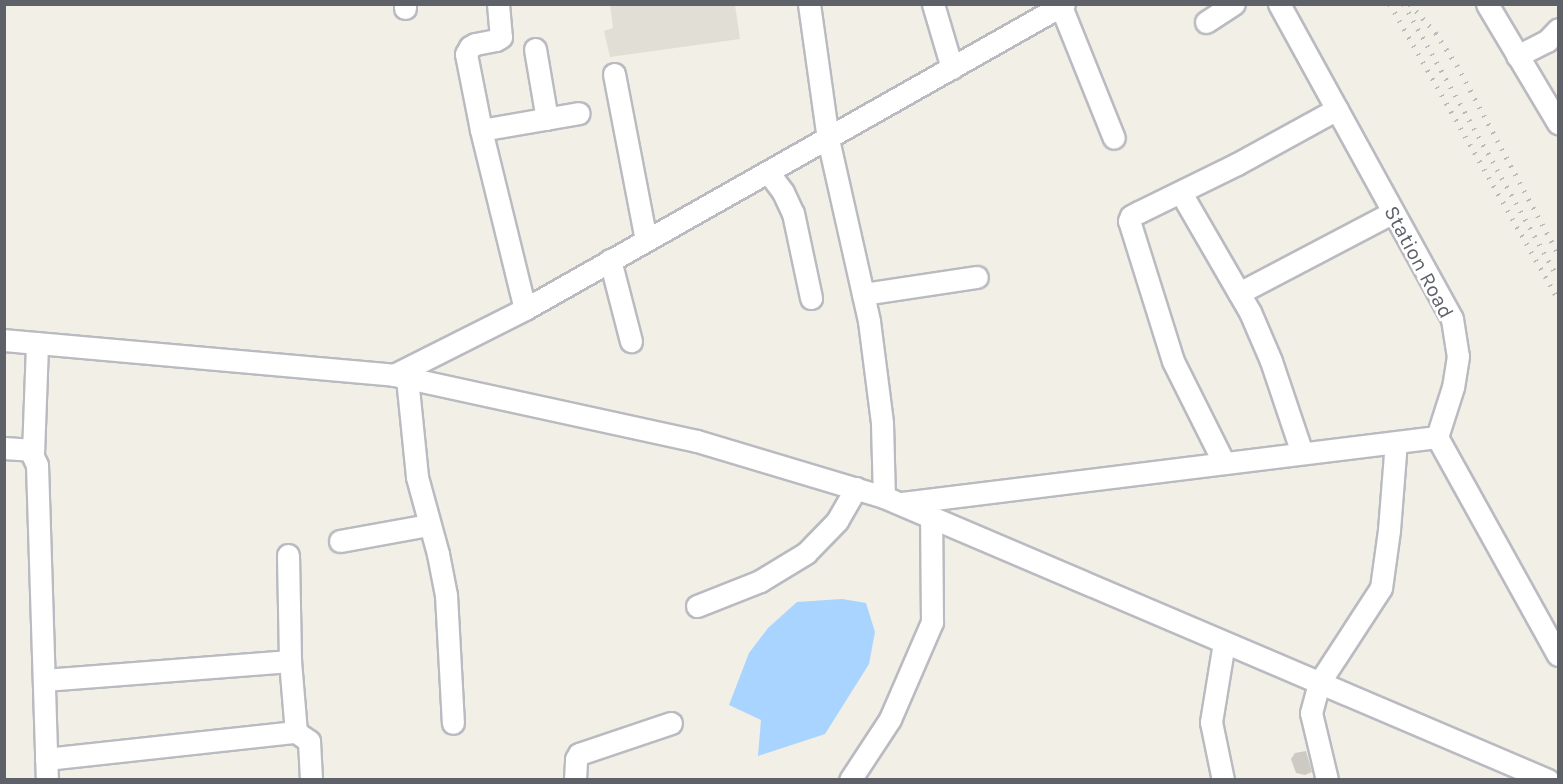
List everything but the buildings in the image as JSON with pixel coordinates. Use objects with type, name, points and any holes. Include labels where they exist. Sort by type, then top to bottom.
[{"type":"street","points":[[498,4],[501,37],[475,44],[466,54],[481,130],[525,309]]},
{"type":"street","points":[[809,4],[828,139],[863,294],[878,376],[892,500]]},
{"type":"street","points":[[933,4],[952,68]]},
{"type":"street","points":[[1206,22],[1234,4]]},
{"type":"street","name":"Station Road","points":[[1279,4],[1452,319],[1458,356],[1453,387],[1437,436]]},
{"type":"street","points":[[1487,4],[1558,123]]},
{"type":"street","points":[[401,377],[828,139],[1061,5],[1114,138]]},
{"type":"street","points":[[1517,56],[1547,41],[1558,29]]},
{"type":"street","points":[[536,50],[547,119]]},
{"type":"street","points":[[614,74],[646,240]]},
{"type":"street","points":[[1224,463],[1173,361],[1129,221],[1139,212],[1180,193],[1337,109]]},
{"type":"street","points":[[481,130],[579,113]]},
{"type":"street","points":[[768,172],[783,192],[793,213],[811,298]]},
{"type":"street","points":[[1180,193],[1239,293],[1271,361],[1302,453]]},
{"type":"street","points":[[1239,293],[1393,212]]},
{"type":"street","points":[[610,260],[631,342]]},
{"type":"street","points":[[863,294],[977,277]]},
{"type":"street","points":[[4,340],[401,377],[697,441],[892,500],[1548,780]]},
{"type":"street","points":[[37,343],[33,454],[37,465],[47,769],[296,732],[309,741],[311,780]]},
{"type":"street","points":[[401,377],[417,477],[428,525],[438,554],[446,596],[453,723]]},
{"type":"street","points":[[892,500],[1224,463],[1437,436],[1558,655]]},
{"type":"street","points":[[1327,780],[1311,713],[1319,683],[1381,588],[1389,531],[1396,442]]},
{"type":"street","points":[[4,448],[24,448],[33,454]]},
{"type":"street","points":[[697,606],[760,581],[806,553],[837,521],[856,488]]},
{"type":"street","points":[[850,780],[890,719],[932,622],[931,517]]},
{"type":"street","points":[[340,541],[428,525]]},
{"type":"street","points":[[288,555],[290,661],[296,732]]},
{"type":"street","points":[[1223,780],[1211,722],[1224,642]]},
{"type":"street","points":[[44,680],[290,661]]},
{"type":"street","points":[[570,778],[579,754],[670,723]]},
{"type":"shaded area","points":[[610,5],[735,5],[740,39],[610,57],[604,31],[613,28]]},
{"type":"water","points":[[842,599],[866,603],[875,632],[869,664],[825,734],[758,756],[761,720],[729,705],[749,653],[768,628],[797,602]]},
{"type":"railway","points":[[1390,4],[1558,298]]},
{"type":"railway","points":[[1404,4],[1558,277]]},
{"type":"railway","points":[[1410,4],[1436,33],[1457,65],[1558,253]]}]
